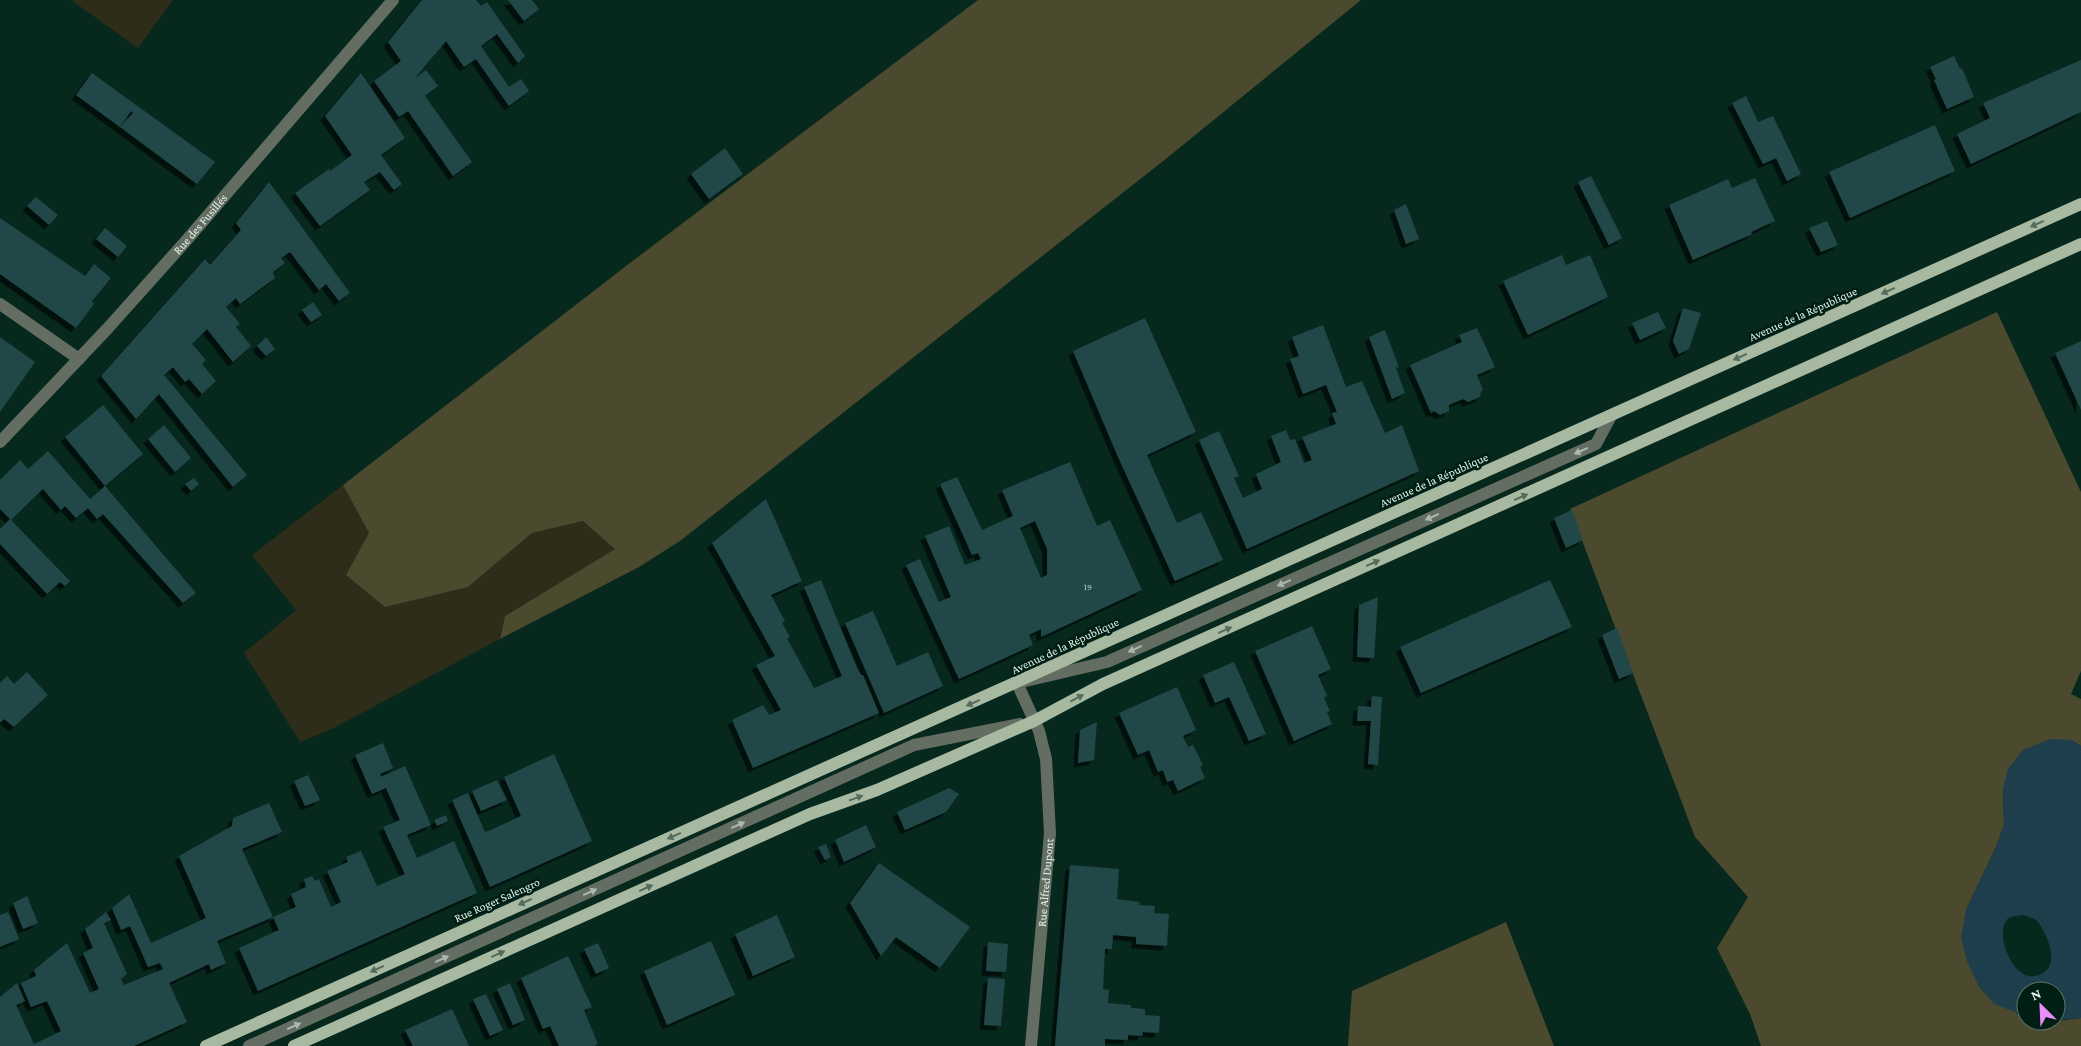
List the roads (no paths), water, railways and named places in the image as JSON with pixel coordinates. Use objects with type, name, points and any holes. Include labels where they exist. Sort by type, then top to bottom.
[{"type":"main road","name":"Avenue de la République","points":[[798,780],[2081,204]]},
{"type":"main road","points":[[294,1046],[810,814],[877,790],[1034,721],[1112,680],[2075,247]]},
{"type":"main road","name":"Rue Roger Salengro","points":[[206,1046],[798,780]]},
{"type":"street","name":"Rue des Fusillés","points":[[0,442],[185,242],[394,0]]},
{"type":"street","points":[[2075,247],[2081,238]]},
{"type":"street","points":[[0,304],[79,358]]},
{"type":"street","points":[[1017,683],[1107,662],[1596,444],[1611,416]]},
{"type":"street","name":"Rue Alfred Dupont","points":[[1017,683],[1034,721],[1046,759],[1050,833],[1031,1046]]},
{"type":"street","points":[[249,1046],[914,745],[1034,721]]},
{"type":"water","points":[[2050,739],[2071,740],[2081,746],[2081,1018],[2066,1019],[2066,981],[2016,981],[2016,1012],[1994,1004],[1979,987],[1967,961],[1961,937],[1966,910],[1996,847],[2004,825],[2003,789],[2008,769],[2023,750]],"holes":[[[2023,915],[2033,918],[2045,933],[2051,955],[2051,962],[2048,968],[2043,973],[2033,976],[2024,974],[2016,968],[2005,949],[2003,938],[2003,928],[2007,919]]]}]
